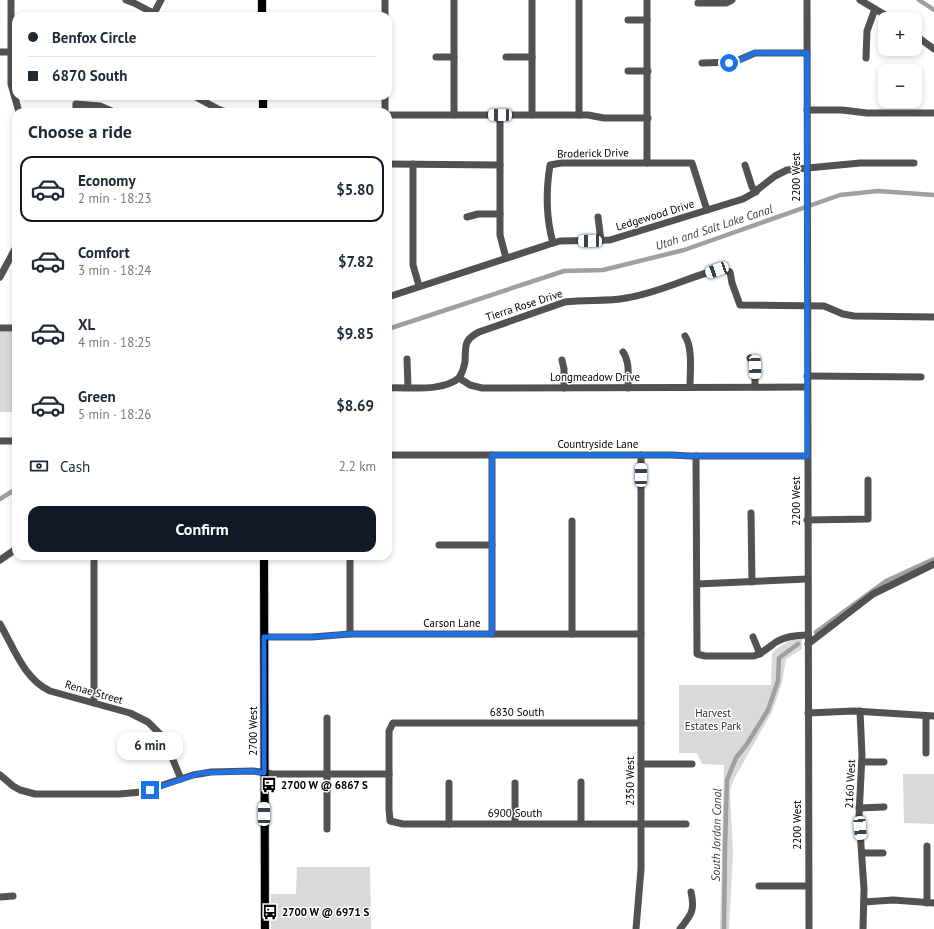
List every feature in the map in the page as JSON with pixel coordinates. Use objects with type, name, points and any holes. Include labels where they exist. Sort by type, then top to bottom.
[{"type":"main road","points":[[262,0],[262,12]]},
{"type":"main road","name":"2700 West","points":[[264,560],[265,929]]},
{"type":"street","points":[[11,0],[12,26]]},
{"type":"street","points":[[126,0],[150,12]]},
{"type":"street","points":[[157,12],[161,0]]},
{"type":"street","points":[[385,0],[385,12]]},
{"type":"street","points":[[454,0],[454,115]]},
{"type":"street","points":[[532,0],[532,115]]},
{"type":"street","points":[[579,0],[579,115]]},
{"type":"street","points":[[647,0],[647,163]]},
{"type":"street","points":[[698,3],[726,3],[732,0]]},
{"type":"street","name":"2200 West","points":[[807,0],[809,929]]},
{"type":"street","points":[[860,0],[880,12]]},
{"type":"street","points":[[866,58],[867,31],[875,9]]},
{"type":"street","points":[[628,20],[647,20]]},
{"type":"street","points":[[922,40],[934,49]]},
{"type":"street","points":[[0,52],[12,52]]},
{"type":"street","points":[[702,63],[734,62],[754,53],[807,53]]},
{"type":"street","points":[[436,57],[454,57]]},
{"type":"street","points":[[506,57],[532,57]]},
{"type":"street","points":[[12,68],[12,88]]},
{"type":"street","points":[[628,72],[648,71]]},
{"type":"street","points":[[202,100],[216,108]]},
{"type":"street","points":[[76,108],[100,106],[105,108]]},
{"type":"street","points":[[807,110],[842,110],[867,113],[934,113]]},
{"type":"street","points":[[392,115],[588,115],[601,118],[648,118]]},
{"type":"street","points":[[500,115],[500,235],[506,258]]},
{"type":"street","name":"Broderick Drive","points":[[553,243],[548,222],[548,175],[550,165],[561,163],[692,164],[707,210]]},
{"type":"street","name":"Ledgewood Drive","points":[[392,296],[560,241],[610,240],[743,199],[756,192],[787,170],[860,163],[914,163]]},
{"type":"street","points":[[392,164],[500,164]]},
{"type":"street","points":[[413,164],[413,265],[419,286]]},
{"type":"street","points":[[745,165],[752,187],[756,192]]},
{"type":"street","points":[[467,217],[473,214],[500,214]]},
{"type":"street","points":[[598,217],[601,241]]},
{"type":"street","points":[[0,277],[12,254]]},
{"type":"street","name":"Tierra Rose Drive","points":[[459,378],[464,366],[467,341],[479,332],[566,302],[579,300],[626,299],[640,296],[720,269],[730,272],[732,283],[740,305],[824,306],[843,314],[854,316],[934,316]]},
{"type":"street","points":[[0,328],[12,328]]},
{"type":"street","points":[[684,336],[690,347],[690,387]]},
{"type":"street","points":[[623,352],[628,362],[628,388]]},
{"type":"street","points":[[750,358],[755,367],[755,387]]},
{"type":"street","points":[[407,359],[408,388]]},
{"type":"street","points":[[562,360],[564,369],[564,388]]},
{"type":"street","points":[[808,376],[921,377]]},
{"type":"street","points":[[392,388],[441,387],[454,382],[459,378]]},
{"type":"street","name":"Longmeadow Drive","points":[[459,378],[470,385],[482,388],[807,387]]},
{"type":"street","points":[[0,440],[12,440]]},
{"type":"street","name":"Countryside Lane","points":[[392,455],[807,456]]},
{"type":"street","points":[[492,455],[492,634]]},
{"type":"street","name":"2350 West","points":[[636,929],[641,875],[641,455]]},
{"type":"street","points":[[696,456],[697,654],[705,656],[742,656],[760,654],[782,639],[794,635],[808,635]]},
{"type":"street","points":[[807,520],[868,519],[868,480]]},
{"type":"street","points":[[751,513],[752,582]]},
{"type":"street","points":[[572,521],[572,634]]},
{"type":"street","points":[[439,545],[492,545]]},
{"type":"street","points":[[0,560],[12,552]]},
{"type":"street","points":[[94,560],[94,703]]},
{"type":"street","points":[[350,560],[350,634]]},
{"type":"street","points":[[808,644],[873,594],[934,564]]},
{"type":"street","points":[[697,584],[808,578]]},
{"type":"street","name":"Renae Street","points":[[0,624],[25,670],[40,686],[50,691],[130,713],[148,722],[161,735],[166,743],[181,779]]},
{"type":"street","name":"Carson Lane","points":[[264,637],[312,637],[350,634],[641,634]]},
{"type":"street","points":[[754,637],[760,654]]},
{"type":"street","points":[[808,713],[860,711],[934,716]]},
{"type":"street","name":"2160 West","points":[[860,711],[862,762],[859,808],[864,902],[863,929]]},
{"type":"street","points":[[926,716],[926,753]]},
{"type":"street","points":[[327,718],[327,829]]},
{"type":"street","name":"6830 South","points":[[389,774],[389,731],[393,723],[641,723]]},
{"type":"street","points":[[862,762],[884,762]]},
{"type":"street","points":[[641,764],[692,764]]},
{"type":"street","points":[[0,775],[20,790],[35,794],[130,794],[150,790],[197,774],[211,772],[253,771],[273,774],[389,774]]},
{"type":"street","name":"6900 South","points":[[389,774],[389,816],[390,822],[396,824],[686,824]]},
{"type":"street","points":[[581,782],[581,823]]},
{"type":"street","points":[[449,783],[449,824]]},
{"type":"street","points":[[515,783],[515,824]]},
{"type":"street","points":[[859,808],[884,808]]},
{"type":"street","points":[[864,902],[894,900],[930,903],[927,846]]},
{"type":"street","points":[[862,853],[883,853]]},
{"type":"street","points":[[759,886],[808,886]]},
{"type":"street","points":[[680,929],[692,912],[693,900],[691,892]]},
{"type":"street","points":[[0,896],[13,896]]},
{"type":"green space","points":[[0,332],[12,332],[12,412],[0,412]]},
{"type":"green space","name":"Harvest Estates Park","points":[[802,638],[802,649],[786,659],[782,683],[772,712],[734,779],[730,790],[733,853],[729,929],[720,929],[724,765],[702,764],[697,753],[679,753],[679,685],[771,685],[772,653],[786,643]]},
{"type":"green space","points":[[903,774],[934,774],[934,824],[904,823]]},
{"type":"green space","points":[[297,867],[370,867],[371,929],[271,929],[271,894],[296,894]]},
{"type":"waterway","name":"Utah and Salt Lake Canal","points":[[919,0],[934,10]]},
{"type":"waterway","name":"Utah and Salt Lake Canal","points":[[392,328],[564,271],[603,270],[684,250],[840,195],[878,191],[934,195]]},
{"type":"waterway","name":"Utah and Salt Lake Canal","points":[[0,499],[12,492]]},
{"type":"waterway","name":"South Jordan Canal","points":[[816,632],[886,581],[934,559]]},
{"type":"waterway","name":"South Jordan Canal","points":[[724,929],[727,780],[736,758],[747,744],[768,710],[778,681],[779,658],[798,644]]},
{"type":"place","name":"2700 W @ 6867 S","points":[[269,785]]},
{"type":"place","name":"2700 W @ 6971 S","points":[[270,912]]},
{"type":"route","points":[[150,790],[201,773],[253,771],[264,773],[264,637],[318,637],[335,634],[492,634],[492,455],[807,456],[807,53],[754,53],[738,61],[729,63]]}]
